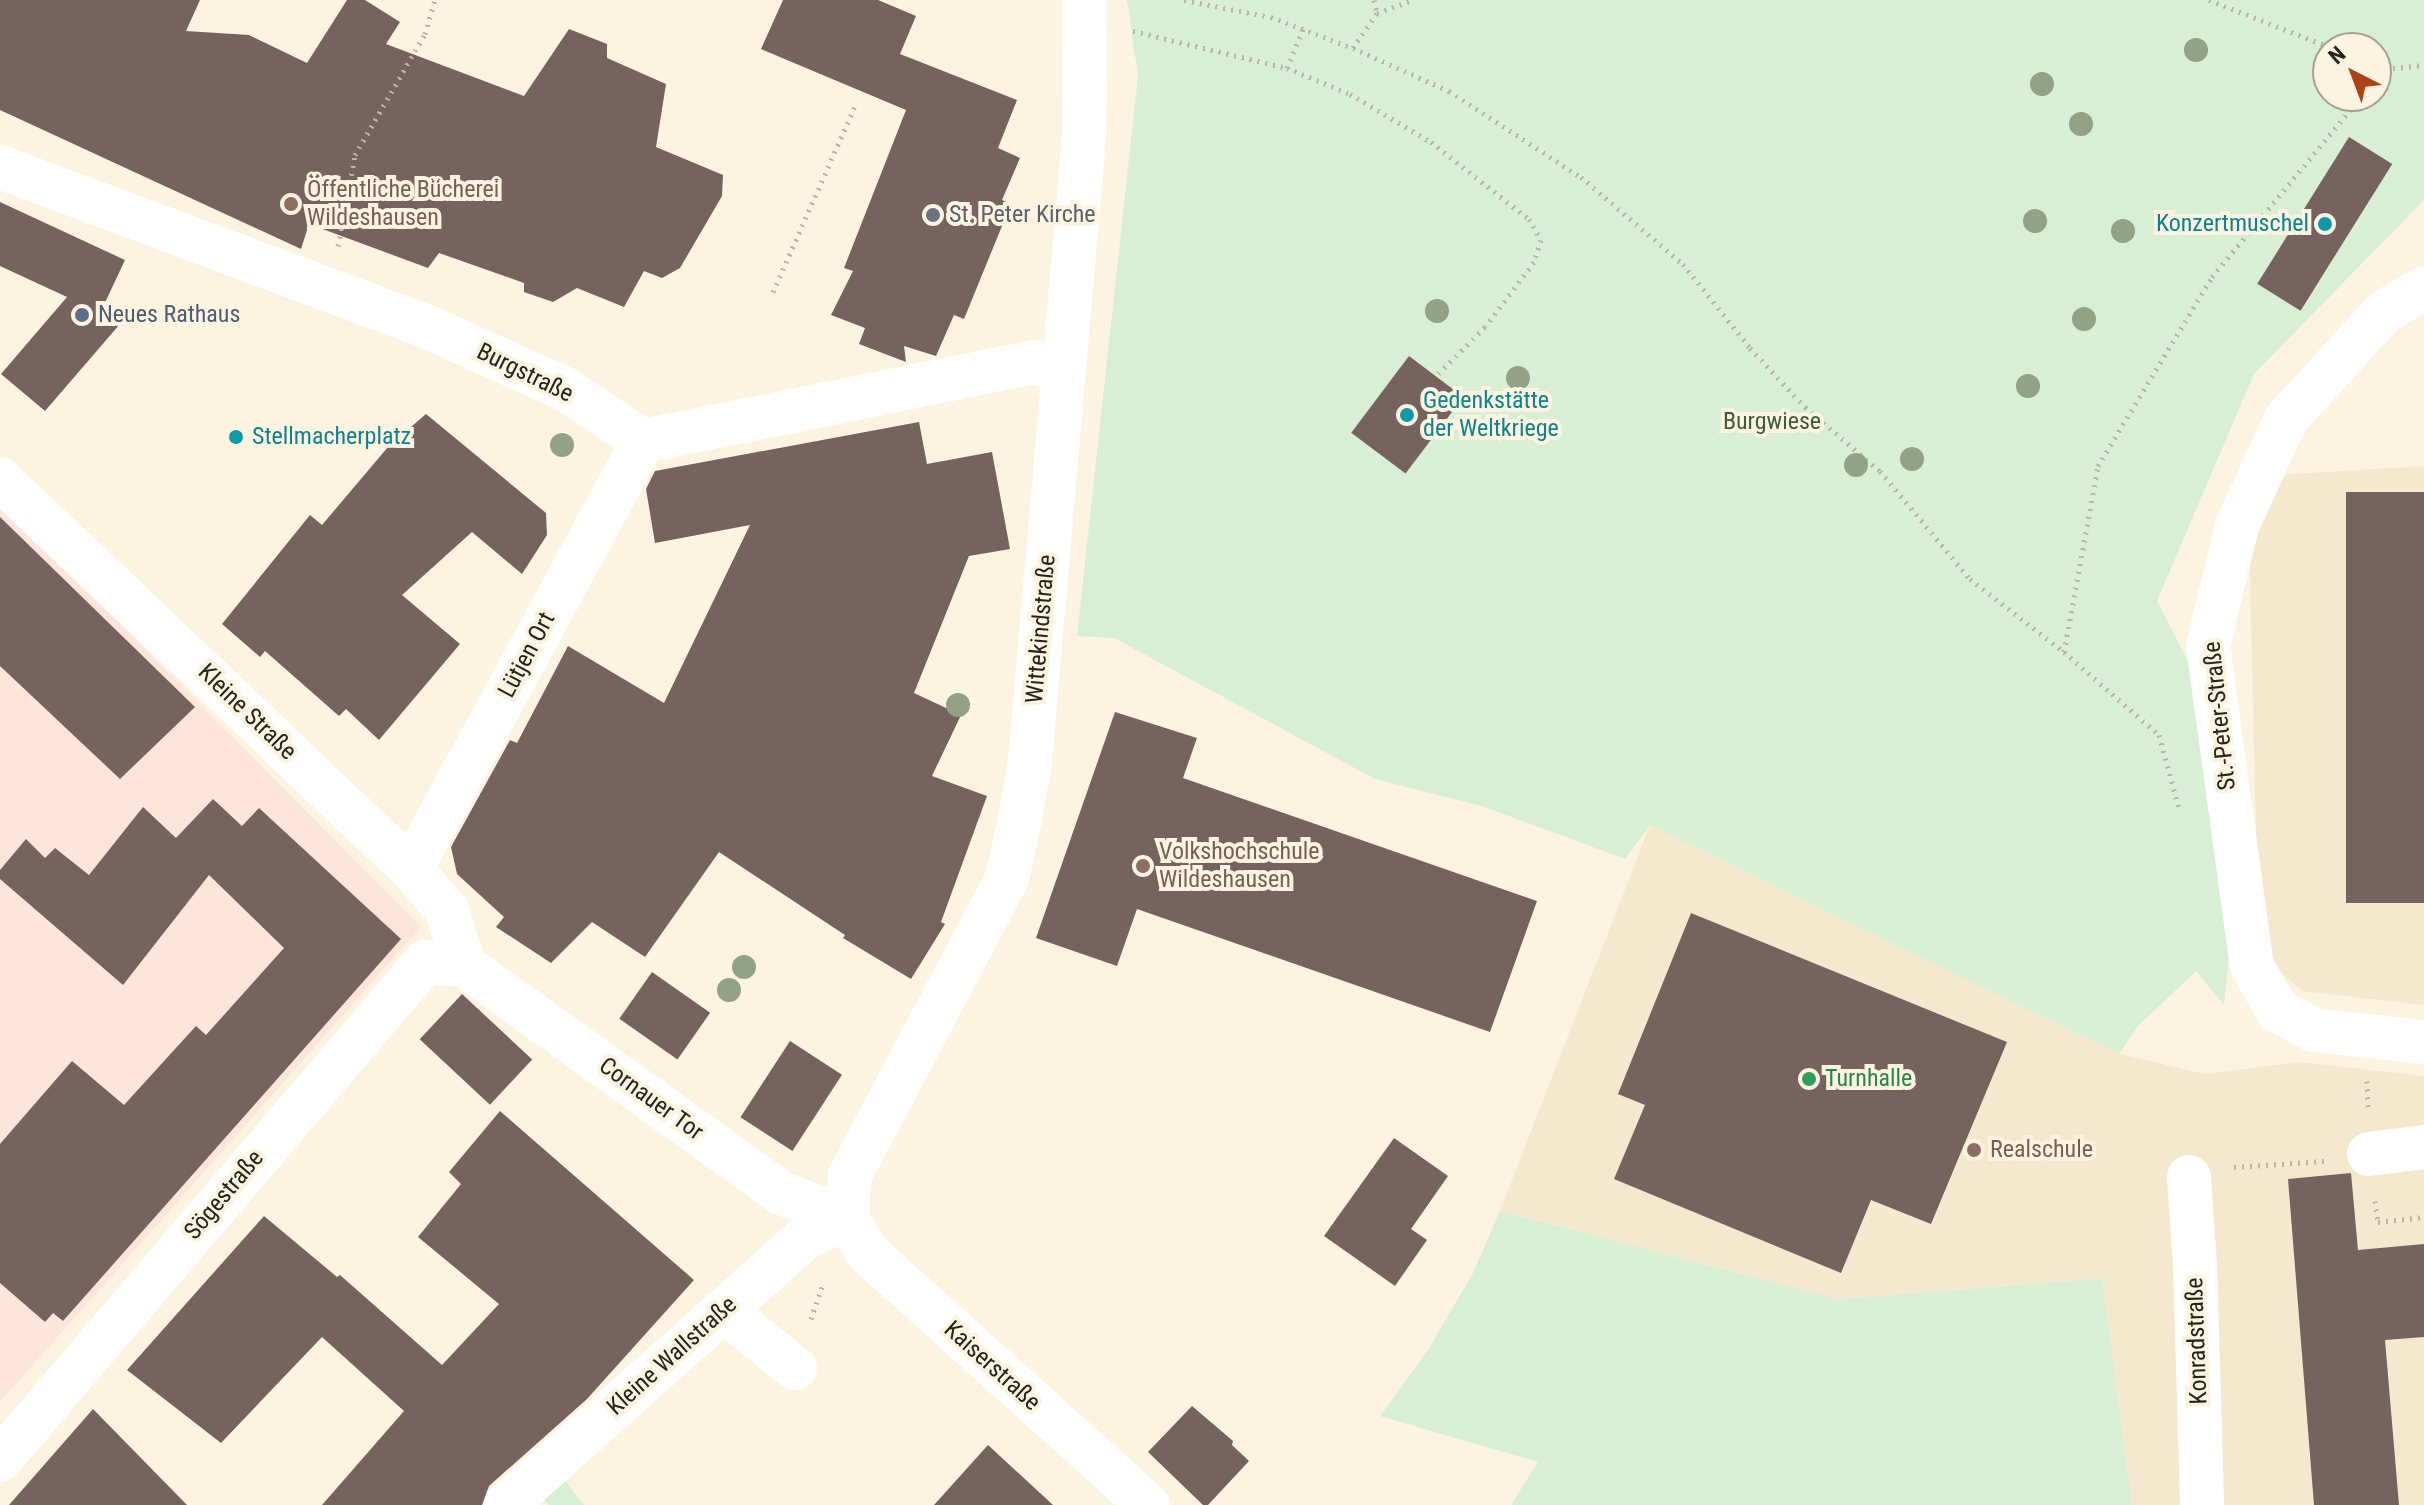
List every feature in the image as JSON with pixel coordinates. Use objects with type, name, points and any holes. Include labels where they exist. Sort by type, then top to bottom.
[{"type":"street","name":"Wittekindstraße","points":[[846,1218],[850,1175],[1007,879],[1030,761],[1084,138],[1085,0]]},
{"type":"street","name":"Burgstraße","points":[[0,167],[425,326],[565,389],[643,441]]},
{"type":"street","name":"St.-Peter-Straße","points":[[2424,288],[2384,312],[2286,419],[2237,526],[2208,646],[2252,966],[2278,1011],[2313,1030],[2424,1042]]},
{"type":"street","points":[[643,441],[1035,362],[1062,370]]},
{"type":"street","name":"Lütjen Ort","points":[[411,869],[643,441]]},
{"type":"street","name":"Kleine Straße","points":[[4,488],[411,869],[447,910],[464,965]]},
{"type":"street","name":"Sögestraße","points":[[0,1460],[425,962],[464,965]]},
{"type":"street","name":"Cornauer Tor","points":[[464,965],[781,1193],[846,1218]]},
{"type":"street","points":[[2369,1154],[2424,1147]]},
{"type":"street","name":"Konradstraße","points":[[2189,1177],[2202,1505]]},
{"type":"street","name":"Kleine Wallstraße","points":[[506,1505],[803,1239],[846,1218]]},
{"type":"street","name":"Kaiserstraße","points":[[846,1218],[868,1253],[1148,1505]]},
{"type":"street","points":[[724,1311],[795,1368]]},
{"type":"path","points":[[330,290],[355,155],[425,34],[435,0]]},
{"type":"path","points":[[1184,0],[1304,27],[1353,48],[1449,91],[1581,177],[1683,264],[1750,348],[1805,407],[1880,471],[1970,579],[2064,652],[2159,735],[2183,823]]},
{"type":"path","points":[[1374,0],[1377,13]]},
{"type":"path","points":[[1353,48],[1377,13],[1413,0]]},
{"type":"path","points":[[2209,0],[2312,40]]},
{"type":"path","points":[[1287,68],[1304,27]]},
{"type":"path","points":[[1125,30],[1161,35],[1287,68],[1350,94],[1431,142],[1529,219],[1541,240],[1534,262],[1485,327],[1436,376]]},
{"type":"path","points":[[2392,68],[2424,65]]},
{"type":"path","points":[[773,292],[856,104]]},
{"type":"path","points":[[2064,652],[2098,466],[2212,277],[2349,112]]},
{"type":"path","points":[[2189,1177],[2216,1169],[2349,1159],[2369,1154],[2366,1036]]},
{"type":"path","points":[[795,1368],[846,1218]]},
{"type":"shaded area","points":[[2424,466],[2424,1005],[2302,991],[2269,962],[2257,873],[2249,537],[2277,475]]},
{"type":"shaded area","points":[[0,503],[421,927],[0,1402]]},
{"type":"shaded area","name":"Realschule","points":[[1650,825],[2119,1054],[2205,1074],[2299,1062],[2424,1076],[2424,1505],[2132,1505],[2101,1278],[1838,1299],[1500,1211]]},
{"type":"green space","name":"Burgwiese","points":[[1127,0],[2424,0],[2424,200],[2254,374],[2157,601],[2197,678],[2233,919],[2224,1005],[2196,971],[2138,1026],[2119,1054],[1650,825],[1625,859],[1482,806],[1375,779],[1114,638],[1077,636],[1138,76]]},
{"type":"green space","points":[[1500,1211],[1838,1299],[2102,1278],[2132,1505],[1511,1505],[1538,1462],[1380,1416],[1428,1350],[1473,1273]]},
{"type":"green space","points":[[565,1480],[585,1505],[549,1505],[544,1500]]},
{"type":"building","points":[[0,0],[200,0],[186,31],[249,35],[307,63],[347,0],[365,0],[400,22],[386,44],[524,96],[569,29],[607,44],[607,58],[666,84],[656,147],[723,175],[722,196],[680,268],[662,278],[644,271],[624,307],[577,288],[553,302],[524,292],[524,283],[439,253],[428,268],[309,224],[301,249],[0,110]]},
{"type":"building","points":[[783,0],[878,0],[916,16],[900,54],[1017,100],[998,148],[1020,158],[1002,200],[1011,204],[964,319],[954,315],[936,356],[904,346],[906,362],[859,344],[865,328],[831,315],[853,271],[844,268],[906,110],[761,49]]},
{"type":"building","name":"Konzertmuschel","points":[[2349,137],[2392,164],[2301,311],[2257,284]]},
{"type":"building","name":"Neues Rathaus","points":[[0,202],[125,260],[103,307],[120,324],[45,411],[1,374],[67,297],[0,266]]},
{"type":"building","name":"Gedenkstätte der Weltkriege","points":[[1409,356],[1463,397],[1406,474],[1351,433]]},
{"type":"building","points":[[426,414],[546,513],[547,535],[522,574],[472,532],[402,595],[460,644],[379,740],[346,709],[339,716],[265,651],[260,657],[222,624],[310,515],[322,525],[388,447]]},
{"type":"building","points":[[919,422],[927,464],[992,452],[1010,549],[969,556],[914,693],[961,715],[932,776],[987,796],[941,922],[945,924],[911,979],[843,938],[845,935],[719,852],[645,957],[592,922],[551,963],[496,927],[504,917],[457,874],[451,847],[510,740],[517,743],[568,646],[664,703],[750,525],[655,543],[646,489],[655,471]]},
{"type":"building","points":[[2346,492],[2424,492],[2424,903],[2346,903]]},
{"type":"building","points":[[0,517],[195,707],[120,779],[0,666]]},
{"type":"building","points":[[1115,712],[1197,738],[1183,778],[1537,901],[1490,1032],[1137,909],[1117,966],[1036,938]]},
{"type":"building","points":[[213,799],[242,826],[259,808],[401,939],[63,1321],[53,1313],[45,1322],[0,1283],[0,1144],[72,1061],[124,1105],[196,1026],[206,1035],[284,948],[209,875],[123,985],[0,879],[0,870],[26,839],[45,858],[55,848],[89,875],[143,807],[176,838]]},
{"type":"building","name":"Turnhalle","points":[[1691,913],[2007,1042],[1931,1224],[1871,1200],[1841,1273],[1614,1179],[1645,1105],[1618,1094]]},
{"type":"building","points":[[652,972],[710,1013],[677,1059],[619,1019]]},
{"type":"building","points":[[462,994],[532,1059],[490,1105],[420,1039]]},
{"type":"building","points":[[790,1041],[842,1075],[792,1151],[740,1117]]},
{"type":"building","points":[[500,1111],[694,1280],[587,1399],[489,1486],[482,1505],[322,1505],[404,1411],[322,1337],[221,1443],[127,1370],[264,1216],[337,1277],[340,1275],[442,1365],[499,1304],[418,1237],[461,1184],[449,1172]]},
{"type":"building","points":[[1394,1138],[1448,1176],[1411,1229],[1427,1240],[1395,1286],[1324,1236]]},
{"type":"building","points":[[2351,1173],[2358,1250],[2424,1244],[2424,1337],[2385,1340],[2399,1505],[2314,1505],[2288,1179]]},
{"type":"building","points":[[1192,1406],[1233,1441],[1232,1445],[1249,1461],[1208,1505],[1203,1505],[1148,1452]]},
{"type":"building","points":[[93,1409],[187,1505],[9,1505]]},
{"type":"building","points":[[988,1445],[1053,1505],[934,1505]]},
{"type":"place","name":"Öffentliche Bücherei Wildeshausen","points":[[291,204]]},
{"type":"place","name":"St. Peter Kirche","points":[[933,215]]},
{"type":"place","name":"Konzertmuschel","points":[[2325,224]]},
{"type":"place","name":"Neues Rathaus","points":[[82,315]]},
{"type":"place","name":"Gedenkstätte der Weltkriege","points":[[1407,415]]},
{"type":"place","name":"Stellmacherplatz","points":[[236,437]]},
{"type":"place","name":"Volkshochschule Wildeshausen","points":[[1143,866]]},
{"type":"place","name":"Turnhalle","points":[[1809,1079]]},
{"type":"place","name":"Realschule","points":[[1974,1150]]}]
